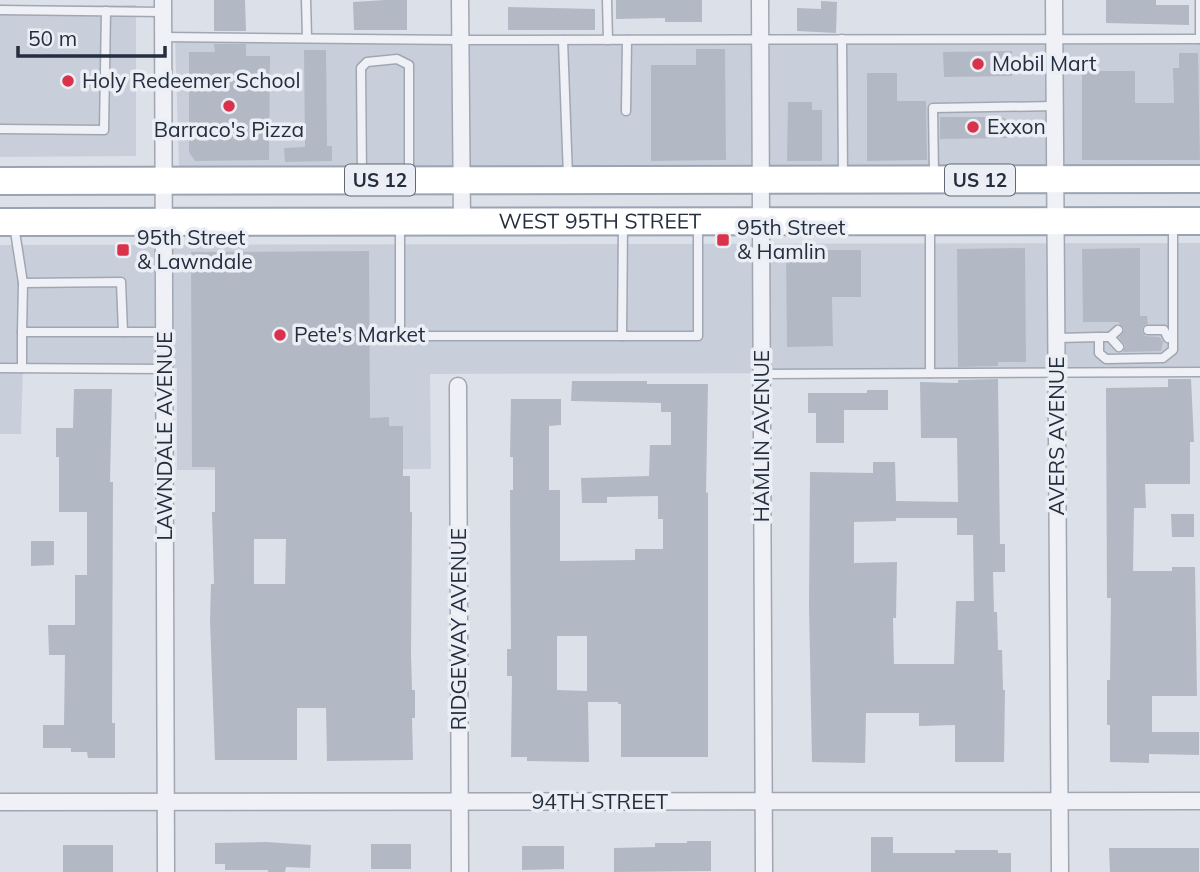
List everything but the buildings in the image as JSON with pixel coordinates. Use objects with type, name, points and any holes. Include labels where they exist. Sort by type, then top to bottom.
[{"type":"main road","name":"WEST 95TH STREET","points":[[0,181],[1200,179]]},
{"type":"main road","name":"WEST 95TH STREET","points":[[7,222],[1200,221]]},
{"type":"street","points":[[460,0],[462,222]]},
{"type":"street","name":"HAMLIN AVENUE","points":[[760,0],[764,872]]},
{"type":"street","name":"AVERS AVENUE","points":[[1054,0],[1060,872]]},
{"type":"street","name":"LAWNDALE AVENUE","points":[[163,6],[166,872]]},
{"type":"street","name":"RIDGEWAY AVENUE","points":[[458,386],[460,872]]},
{"type":"street","name":"94TH STREET","points":[[0,802],[1200,801]]},
{"type":"lane","points":[[306,0],[307,37]]},
{"type":"lane","points":[[607,0],[608,40]]},
{"type":"lane","points":[[163,37],[461,40],[1200,39],[1200,0]]},
{"type":"lane","points":[[0,10],[106,11],[163,6]]},
{"type":"lane","points":[[0,130],[104,131],[106,11]]},
{"type":"lane","points":[[842,39],[844,180]]},
{"type":"lane","points":[[563,40],[568,180]]},
{"type":"lane","points":[[626,40],[626,111]]},
{"type":"lane","points":[[362,181],[361,68],[367,61],[397,59],[409,65],[408,180]]},
{"type":"lane","points":[[934,180],[933,108],[1055,106]]},
{"type":"lane","points":[[1100,337],[1099,353],[1106,359],[1163,358],[1173,350],[1173,221]]},
{"type":"lane","points":[[7,222],[23,283],[22,368]]},
{"type":"lane","points":[[400,222],[400,336],[698,336],[698,222]]},
{"type":"lane","points":[[622,336],[623,222]]},
{"type":"lane","points":[[930,222],[930,373]]},
{"type":"lane","points":[[23,283],[121,282],[123,332]]},
{"type":"lane","points":[[1057,338],[1110,337],[1118,330]]},
{"type":"lane","points":[[1148,330],[1164,330],[1171,338]]},
{"type":"lane","points":[[22,332],[165,332]]},
{"type":"lane","points":[[1110,337],[1119,347]]},
{"type":"lane","points":[[1163,347],[1171,338]]},
{"type":"lane","points":[[0,368],[165,369]]},
{"type":"lane","points":[[762,374],[1200,372]]},
{"type":"shaded area","name":"Holy Redeemer School","points":[[136,5],[136,156],[0,157],[0,6]]},
{"type":"shaded area","points":[[175,37],[1200,39],[1200,166],[179,167]]},
{"type":"shaded area","points":[[1200,243],[1200,372],[430,374],[431,469],[177,470],[177,368],[23,368],[21,434],[0,434],[0,245]]},
{"type":"place","name":"Mobil Mart","points":[[978,64]]},
{"type":"place","name":"Holy Redeemer School","points":[[68,81]]},
{"type":"place","name":"Barraco's Pizza","points":[[229,106]]},
{"type":"place","name":"Exxon","points":[[973,127]]},
{"type":"place","name":"95th Street & Hamlin","points":[[723,240]]},
{"type":"place","name":"95th Street & Lawndale","points":[[123,250]]},
{"type":"place","name":"Pete's Market","points":[[280,335]]}]
